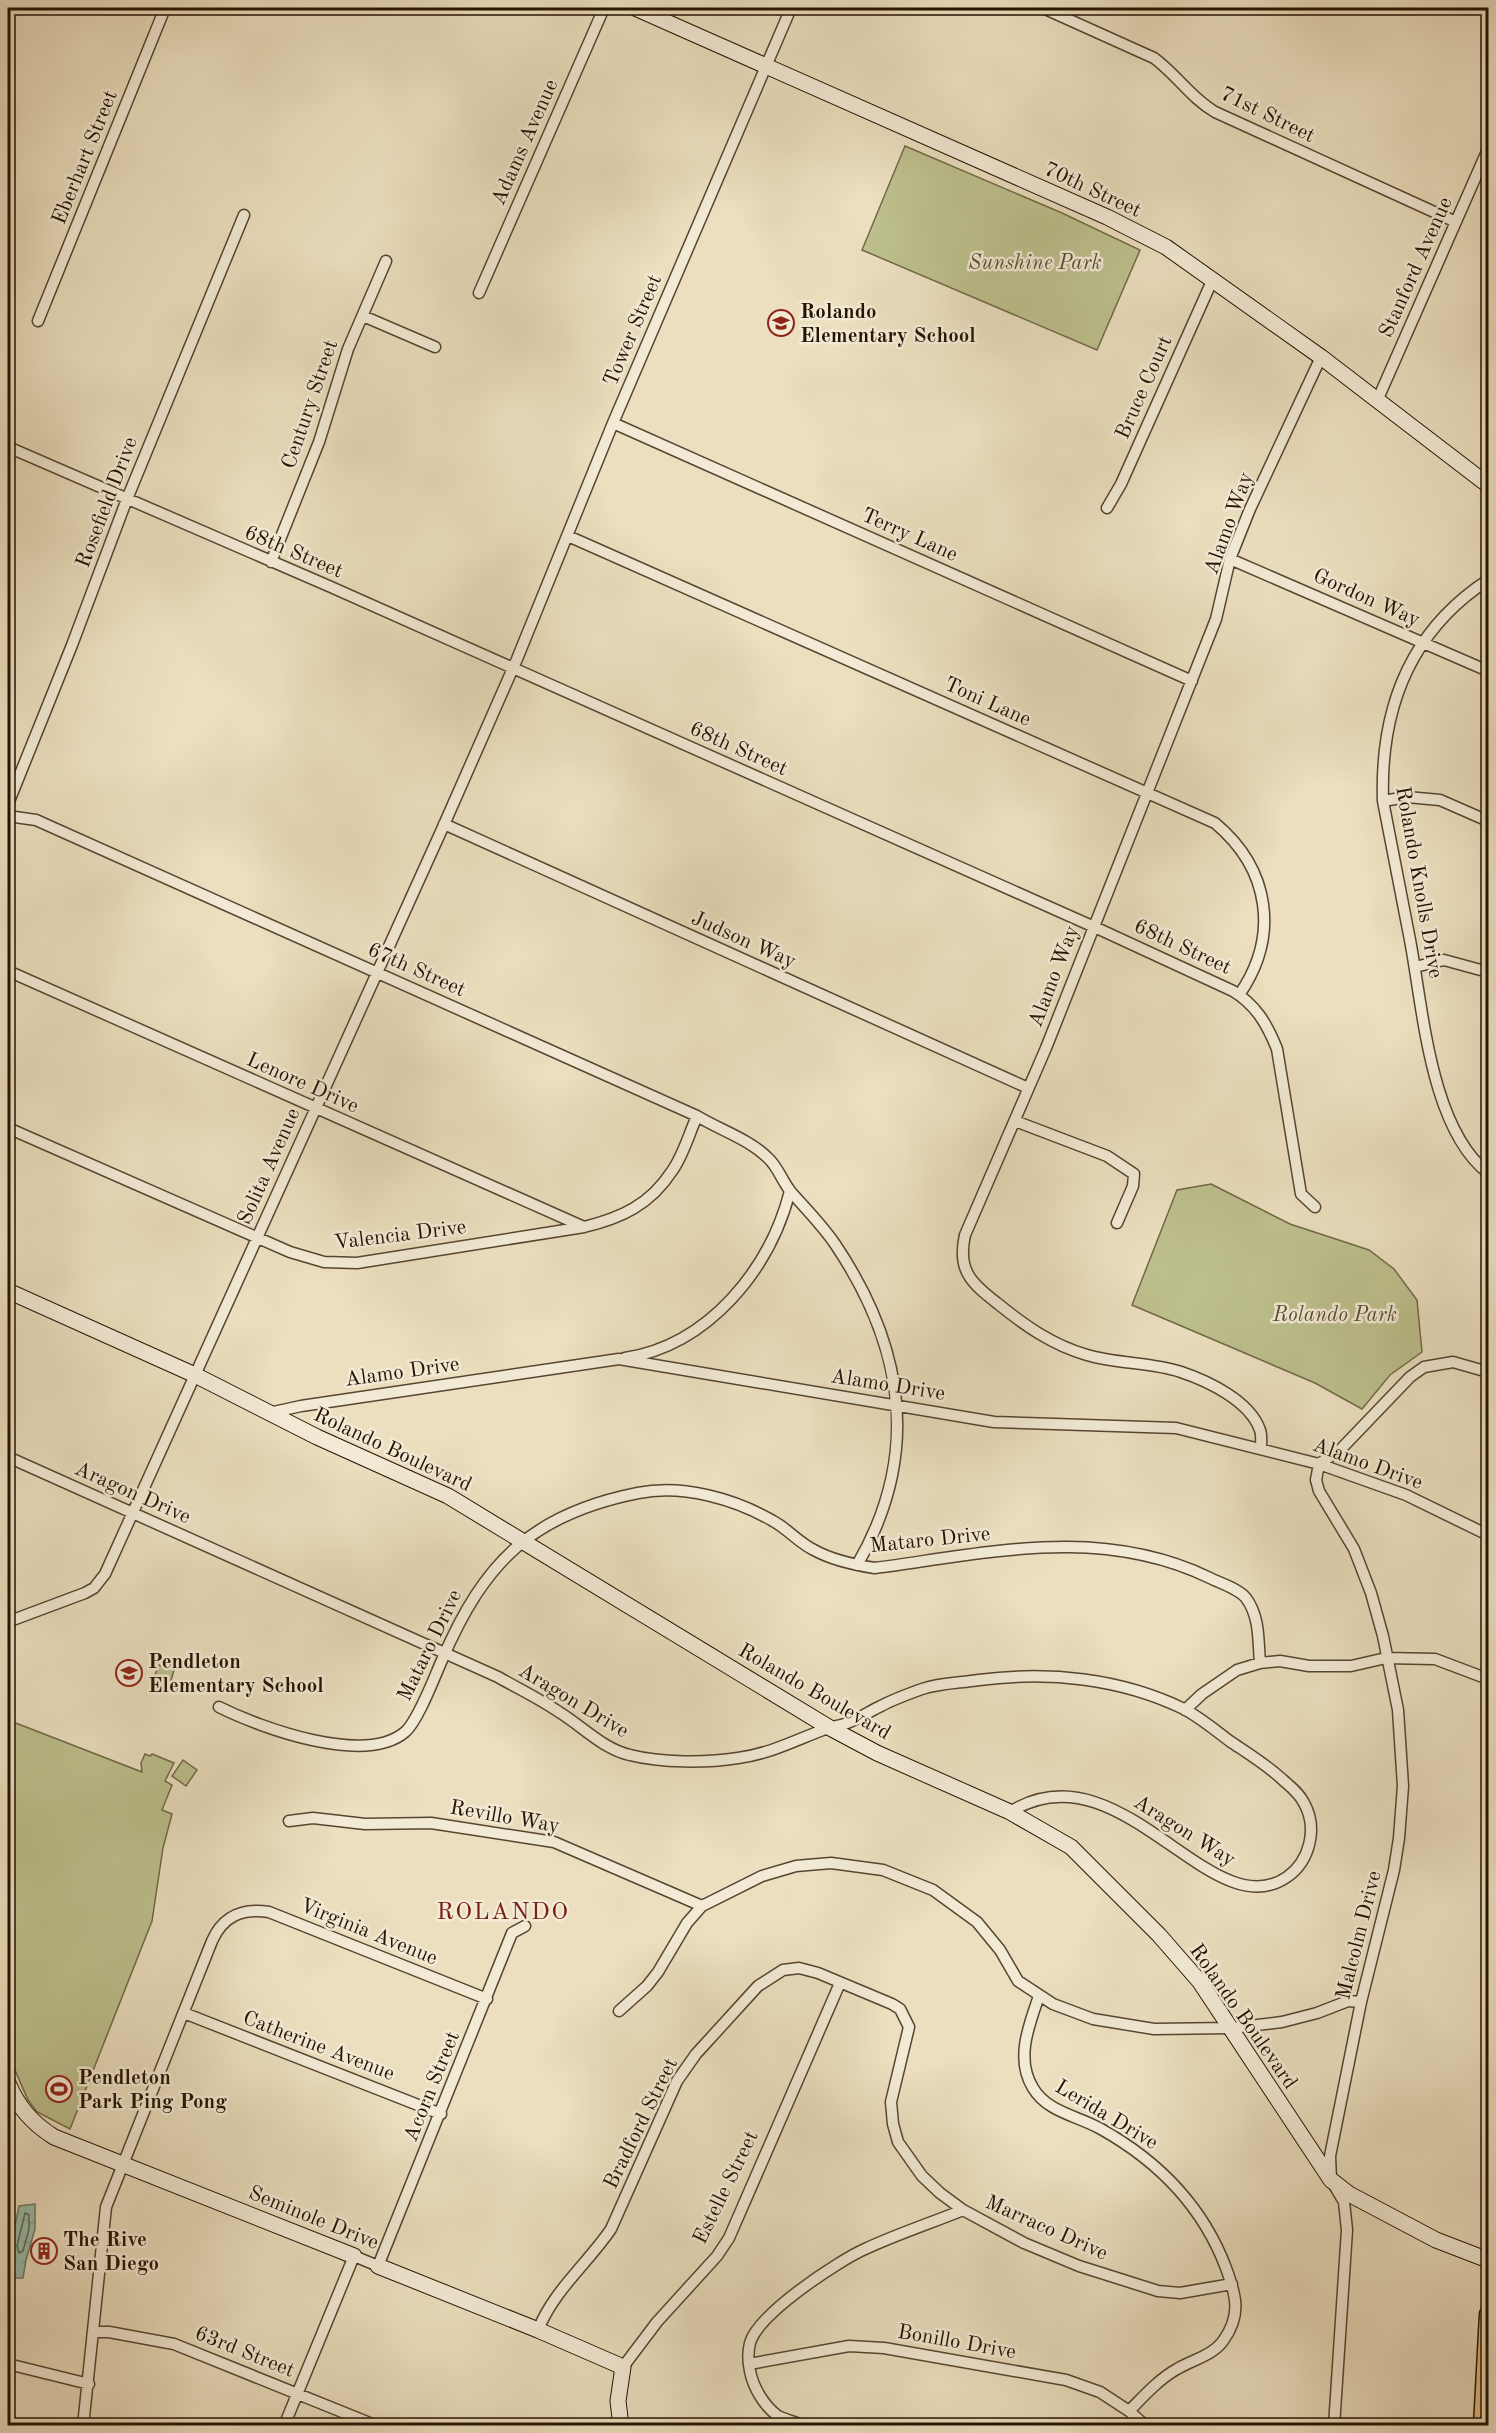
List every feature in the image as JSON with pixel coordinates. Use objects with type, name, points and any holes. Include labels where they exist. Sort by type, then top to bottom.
[{"type":"main road","points":[[1482,2426],[1488,2314]]},
{"type":"street","name":"Eberhart Street","points":[[38,321],[165,8]]},
{"type":"street","name":"Adams Avenue","points":[[479,293],[604,8]]},
{"type":"street","name":"70th Street","points":[[635,8],[1107,218],[1166,247],[1321,357],[1488,485]]},
{"type":"street","name":"Tower Street","points":[[512,670],[613,423],[791,8]]},
{"type":"street","name":"71st Street","points":[[1043,8],[1154,58],[1169,69],[1189,92],[1215,112],[1456,222]]},
{"type":"street","name":"Stanford Avenue","points":[[1377,401],[1488,152]]},
{"type":"street","name":"Rosefield Drive","points":[[8,804],[72,645],[127,499],[244,215]]},
{"type":"street","name":"Century Street","points":[[271,562],[319,442],[348,349],[386,261]]},
{"type":"street","name":"Bruce Court","points":[[1107,508],[1119,489],[1212,281]]},
{"type":"street","points":[[363,316],[435,347]]},
{"type":"street","name":"Alamo Way","points":[[1261,1448],[1261,1431],[1252,1414],[1216,1388],[1182,1372],[1087,1356],[1049,1340],[1030,1329],[973,1284],[964,1266],[962,1246],[1192,681],[1216,619],[1230,559],[1250,509],[1321,357]]},
{"type":"street","name":"Terry Lane","points":[[613,423],[1192,681]]},
{"type":"street","name":"68th Street","points":[[8,447],[1094,926],[1239,995],[1252,1004],[1268,1026],[1276,1049],[1301,1194],[1315,1207]]},
{"type":"street","name":"Toni Lane","points":[[568,536],[1215,823],[1236,842],[1251,866],[1261,892],[1264,932],[1258,959],[1239,995]]},
{"type":"street","name":"Gordon Way","points":[[1230,559],[1488,671]]},
{"type":"street","name":"Rolando Knolls Drive","points":[[1488,580],[1447,613],[1421,643],[1392,711],[1384,758],[1383,801],[1434,1072],[1463,1145],[1488,1173]]},
{"type":"street","name":"Solita Avenue","points":[[8,1622],[94,1588],[105,1574],[512,670]]},
{"type":"street","points":[[1383,801],[1407,797],[1440,800],[1488,821]]},
{"type":"street","name":"67th Street","points":[[8,816],[36,820],[697,1116],[755,1147],[769,1158],[790,1191],[822,1225],[860,1284],[884,1346],[897,1406],[898,1437],[891,1485],[882,1516],[857,1565]]},
{"type":"street","name":"Judson Way","points":[[444,824],[1028,1088]]},
{"type":"street","points":[[1415,967],[1444,960],[1488,972]]},
{"type":"street","name":"Lenore Drive","points":[[8,971],[584,1227]]},
{"type":"street","name":"Valencia Drive","points":[[8,1128],[256,1239],[324,1262],[357,1263],[584,1227],[614,1220],[641,1205],[672,1171],[697,1116]]},
{"type":"street","points":[[1014,1121],[1107,1156],[1129,1169],[1134,1174],[1133,1186],[1117,1222]]},
{"type":"street","points":[[619,1359],[650,1351],[685,1335],[730,1300],[765,1256],[781,1223],[790,1191]]},
{"type":"street","name":"Rolando Boulevard","points":[[8,1291],[195,1375],[268,1414],[448,1496],[830,1728],[877,1753],[1010,1812],[1071,1847],[1159,1935],[1200,1982],[1331,2180],[1349,2194],[1436,2240],[1488,2260]]},
{"type":"street","name":"Alamo Drive","points":[[268,1414],[301,1406],[619,1359],[994,1422],[1176,1428],[1319,1464],[1406,1495],[1488,1534]]},
{"type":"street","points":[[1319,1464],[1341,1449],[1410,1377],[1424,1367],[1453,1362],[1488,1372]]},
{"type":"street","name":"Aragon Drive","points":[[8,1457],[498,1677],[560,1712],[608,1746],[628,1755],[675,1761],[737,1759],[785,1746],[849,1723],[885,1704],[926,1688],[1010,1676],[1082,1678],[1132,1690],[1185,1710]]},
{"type":"street","name":"Malcolm Drive","points":[[1319,1464],[1316,1480],[1319,1491],[1354,1549],[1365,1576],[1383,1636],[1398,1710],[1403,1786],[1394,1870],[1361,2002],[1330,2156],[1331,2180],[1344,2202],[1347,2230],[1335,2426]]},
{"type":"street","name":"Mataro Drive","points":[[219,1707],[284,1734],[366,1746],[382,1744],[398,1737],[412,1725],[475,1593],[498,1564],[521,1541],[566,1514],[597,1502],[640,1492],[676,1491],[712,1497],[746,1507],[776,1523],[814,1550],[857,1565],[875,1568],[1014,1549],[1073,1545],[1124,1551],[1195,1571],[1244,1596],[1257,1616],[1260,1663]]},
{"type":"street","points":[[1185,1710],[1202,1694],[1237,1670],[1260,1663],[1280,1661],[1310,1666],[1351,1666],[1386,1658],[1435,1659],[1488,1679]]},
{"type":"street","name":"Aragon Way","points":[[1010,1812],[1020,1805],[1042,1798],[1064,1797],[1097,1802],[1124,1814],[1218,1876],[1243,1887],[1260,1887],[1286,1878],[1304,1858],[1310,1840],[1310,1820],[1304,1802],[1271,1769],[1185,1710]]},
{"type":"street","name":"Revillo Way","points":[[289,1821],[313,1818],[364,1824],[431,1823],[554,1842],[702,1906]]},
{"type":"street","points":[[619,2011],[647,1986],[687,1923],[702,1906],[745,1882],[796,1866],[849,1864],[883,1870],[917,1882],[963,1910],[989,1936],[1018,1981],[1039,1996],[1073,2012],[1114,2024],[1154,2029],[1232,2028],[1282,2022],[1317,2013],[1348,2001],[1361,2002]]},
{"type":"street","name":"Virginia Avenue","points":[[184,2013],[214,1935],[222,1924],[235,1913],[251,1910],[269,1912],[487,1999]]},
{"type":"street","name":"Acorn Street","points":[[378,2266],[512,1933],[525,1926]]},
{"type":"street","name":"Bradford Street","points":[[538,2330],[563,2287],[598,2248],[611,2229],[677,2081],[696,2054],[758,1986],[783,1970],[799,1968],[818,1973],[840,1983]]},
{"type":"street","name":"Marraco Drive","points":[[840,1983],[892,2004],[900,2009],[905,2017],[909,2027],[891,2102],[893,2124],[898,2142],[922,2176],[940,2193],[963,2210],[1024,2243],[1078,2266],[1158,2291],[1180,2293],[1232,2284]]},
{"type":"street","name":"Estelle Street","points":[[621,2426],[618,2401],[623,2367],[657,2322],[717,2256],[729,2238],[840,1983]]},
{"type":"street","name":"Lerida Drive","points":[[1039,1996],[1028,2029],[1024,2052],[1025,2072],[1032,2087],[1038,2096],[1058,2111],[1100,2129],[1150,2161],[1185,2196],[1205,2224],[1220,2252],[1237,2305],[1234,2321],[1223,2341],[1209,2353],[1168,2375],[1129,2411]]},
{"type":"street","points":[[83,2426],[106,2207],[184,2013]]},
{"type":"street","name":"Catherine Avenue","points":[[184,2013],[441,2114]]},
{"type":"street","name":"Seminole Drive","points":[[8,2084],[16,2103],[40,2128],[54,2137],[538,2330],[623,2367]]},
{"type":"street","points":[[804,2426],[779,2416],[764,2402],[751,2380],[748,2364],[750,2343],[755,2334],[786,2301],[820,2275],[864,2249],[963,2210]]},
{"type":"street","points":[[284,2426],[354,2256]]},
{"type":"street","name":"63rd Street","points":[[94,2332],[109,2332],[174,2344],[377,2426]]},
{"type":"street","name":"Bonillo Drive","points":[[748,2364],[849,2346],[884,2348],[1066,2380],[1100,2392],[1129,2411],[1146,2426]]},
{"type":"street","points":[[8,2364],[89,2384]]},
{"type":"green space","name":"Sunshine Park","points":[[905,146],[1062,213],[1140,250],[1097,350],[862,250]]},
{"type":"green space","name":"Rolando Park","points":[[1211,1184],[1290,1224],[1369,1250],[1394,1269],[1417,1300],[1422,1352],[1390,1375],[1362,1409],[1315,1383],[1132,1305],[1177,1190]]},
{"type":"green space","points":[[165,1663],[175,1666],[169,1688],[166,1687],[165,1690],[151,1685],[159,1665],[164,1667]]},
{"type":"green space","points":[[8,1720],[142,1772],[141,1763],[145,1754],[150,1756],[152,1754],[174,1763],[165,1781],[172,1785],[162,1810],[172,1814],[163,1848],[152,1921],[70,2129],[37,2112],[28,2100],[8,2054]]},
{"type":"green space","points":[[183,1760],[197,1770],[186,1786],[172,1776]]},
{"type":"water","points":[[35,2204],[35,2229],[23,2278],[11,2278],[11,2245],[19,2206]]},
{"type":"place","name":"Rolando Elementary School","points":[[781,323]]},
{"type":"place","name":"Pendleton Elementary School","points":[[129,1673]]},
{"type":"place","name":"Pendleton Park Ping Pong","points":[[59,2089]]},
{"type":"place","name":"The Rive San Diego","points":[[44,2251]]},
{"type":"district","name":"ROLANDO","points":[[503,1911]]}]
